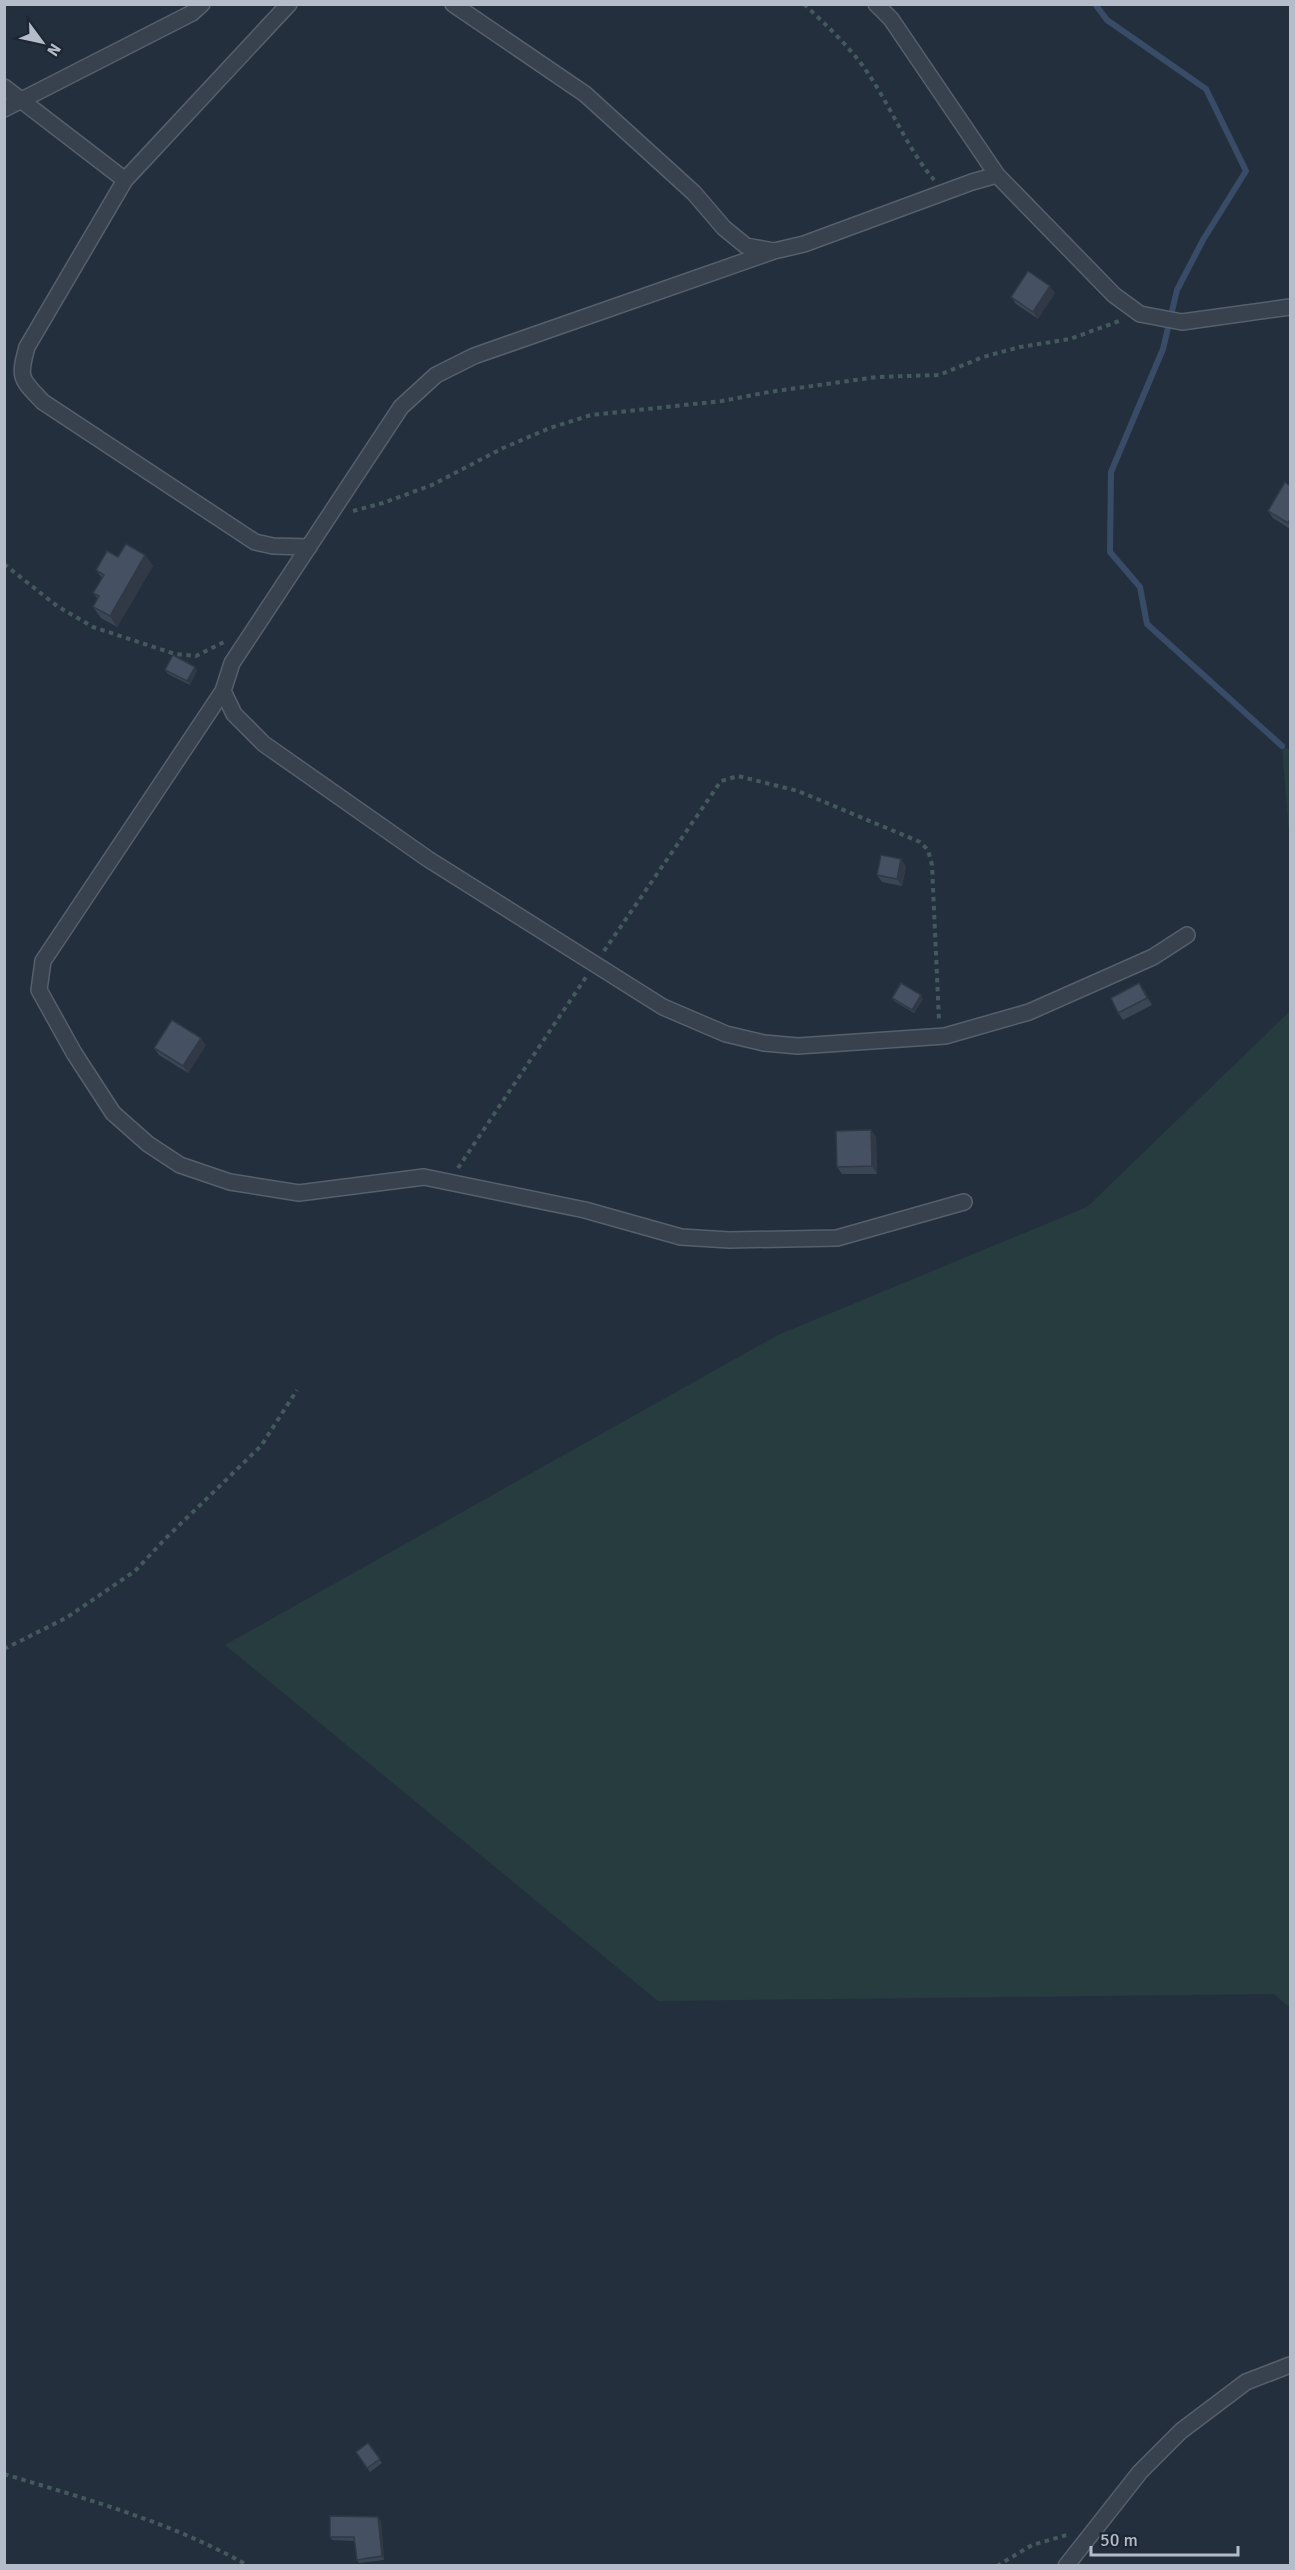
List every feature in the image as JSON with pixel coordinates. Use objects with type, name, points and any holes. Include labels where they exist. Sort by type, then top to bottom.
[{"type":"street","points":[[4,109],[140,41],[192,13],[202,4]]},
{"type":"street","points":[[289,4],[125,180],[27,347],[22,376],[27,386],[44,402],[255,542],[273,546],[309,547]]},
{"type":"street","points":[[453,4],[585,94],[694,193],[724,228],[746,246],[774,251]]},
{"type":"street","points":[[876,4],[891,20],[997,175],[1114,295],[1147,315],[1182,322],[1290,307]]},
{"type":"street","points":[[4,87],[125,180]]},
{"type":"street","points":[[964,1202],[837,1238],[729,1240],[681,1237],[585,1210],[424,1177],[299,1193],[230,1182],[180,1165],[148,1144],[113,1113],[74,1053],[39,990],[43,961],[223,692],[232,663],[401,407],[436,375],[474,356],[774,251],[804,244],[997,175]]},
{"type":"street","points":[[223,692],[234,714],[264,744],[428,859],[663,1007],[726,1034],[764,1043],[798,1046],[940,1037],[1029,1012],[1153,957],[1187,935]]},
{"type":"street","points":[[1066,2565],[1140,2472],[1181,2431],[1246,2382],[1290,2365]]},
{"type":"path","points":[[804,4],[847,46],[866,70],[928,173],[949,191]]},
{"type":"path","points":[[329,517],[383,503],[432,485],[503,447],[591,415],[722,401],[877,377],[939,375],[983,357],[1070,339],[1147,315]]},
{"type":"path","points":[[4,564],[57,606],[93,627],[155,648],[175,654],[196,656],[233,637]]},
{"type":"path","points":[[449,1182],[594,965],[721,781],[738,776],[798,791],[920,842],[928,850],[933,865],[940,1037]]},
{"type":"path","points":[[4,1649],[66,1618],[135,1571],[261,1446],[297,1390]]},
{"type":"path","points":[[4,2474],[140,2515],[209,2543],[249,2565]]},
{"type":"path","points":[[997,2565],[1032,2545],[1098,2525]]},
{"type":"green space","points":[[1282,746],[1290,750],[1290,847]]},
{"type":"green space","points":[[1290,1011],[1290,2008],[1274,1994],[658,2001],[225,1645],[778,1335],[1087,1207]]},
{"type":"building","points":[[1028,271],[1050,286],[1033,312],[1011,297]]},
{"type":"building","points":[[1285,482],[1290,486],[1288,523],[1268,511]]},
{"type":"building","points":[[126,544],[145,555],[110,616],[93,607],[99,596],[93,593],[104,575],[96,570],[107,551],[118,557]]},
{"type":"building","points":[[173,655],[195,667],[187,681],[165,670]]},
{"type":"building","points":[[881,855],[901,859],[897,879],[877,875]]},
{"type":"building","points":[[901,983],[921,995],[912,1010],[892,998]]},
{"type":"building","points":[[1139,983],[1147,998],[1118,1013],[1111,998]]},
{"type":"building","points":[[172,1020],[201,1038],[183,1066],[154,1048]]},
{"type":"building","points":[[871,1130],[872,1166],[837,1167],[836,1131]]},
{"type":"building","points":[[368,2443],[380,2459],[367,2468],[356,2452]]},
{"type":"building","points":[[330,2516],[378,2517],[382,2556],[357,2560],[354,2537],[330,2537]]},
{"type":"waterway","points":[[1095,4],[1107,20],[1206,89],[1246,171],[1203,240],[1177,290],[1163,349],[1111,472],[1110,552],[1140,587],[1147,624],[1282,746]]}]
